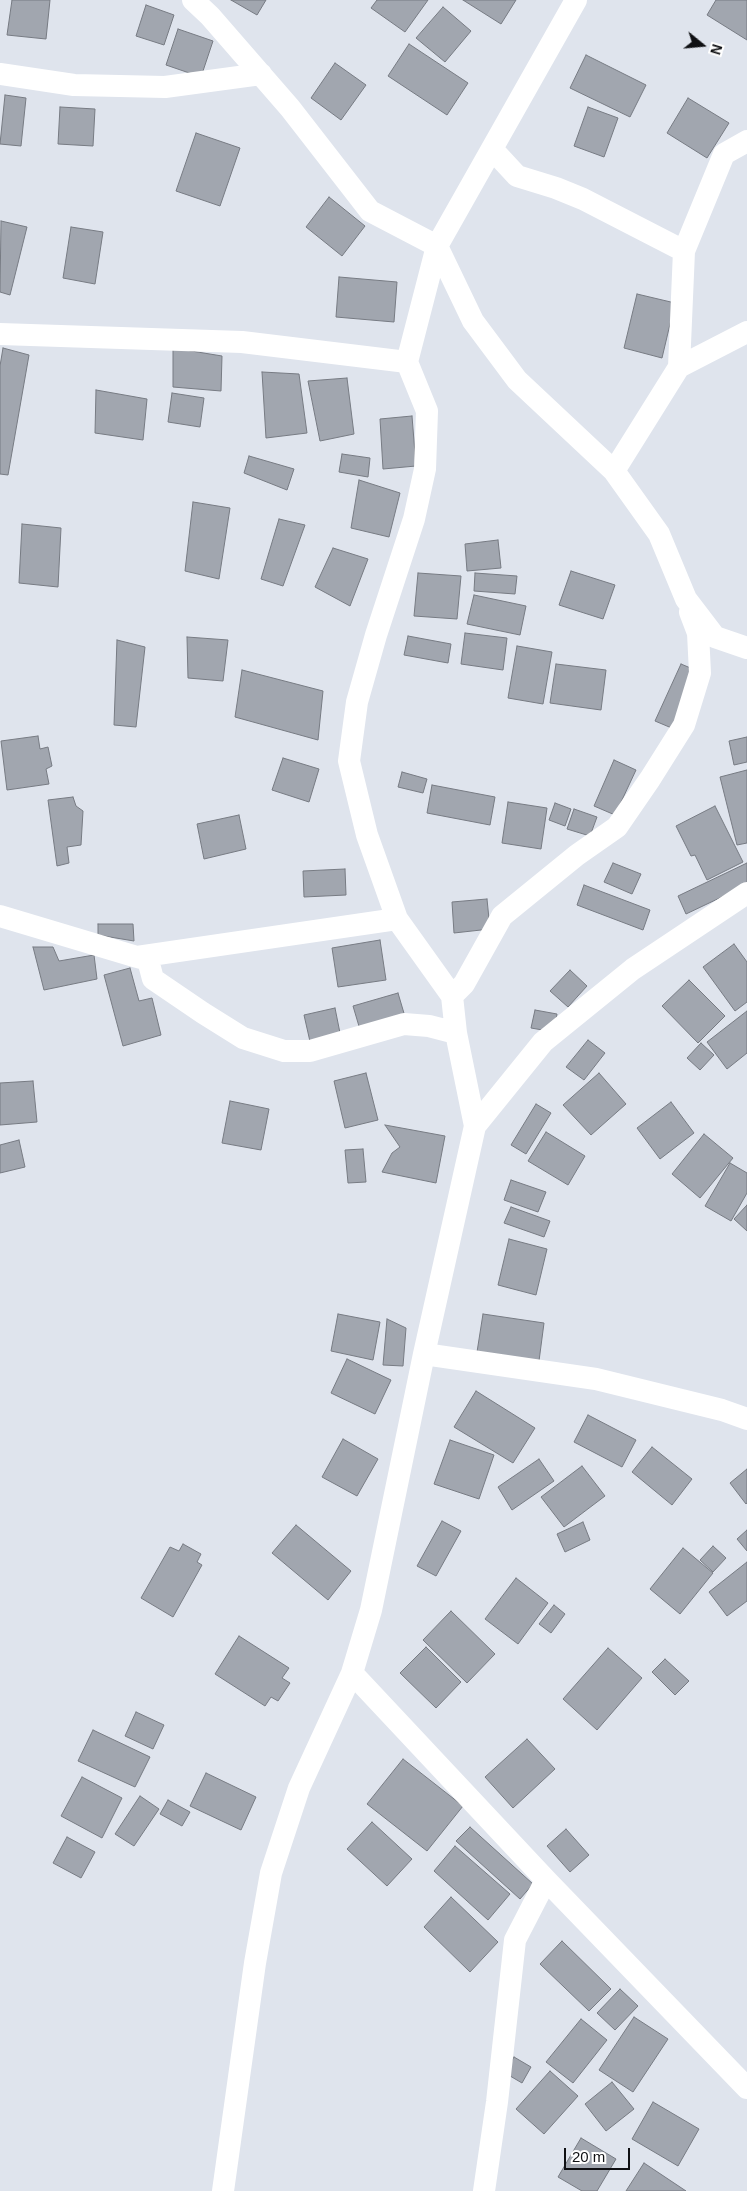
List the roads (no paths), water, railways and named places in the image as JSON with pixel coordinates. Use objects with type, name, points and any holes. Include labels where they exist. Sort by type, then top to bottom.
[{"type":"street","points":[[193,0],[210,16],[290,108],[370,211],[437,246],[473,321],[517,380],[614,471],[659,534],[698,633],[700,673],[684,725],[650,779],[617,827],[577,855],[502,916],[464,984],[452,996]]},
{"type":"street","points":[[223,2191],[255,1963],[271,1873],[299,1788],[352,1673],[371,1610],[424,1354],[475,1126],[456,1034],[452,996],[397,919],[367,834],[349,761],[357,702],[376,635],[414,520],[426,469],[427,411],[407,362],[437,246],[576,0]]},
{"type":"street","points":[[0,74],[74,85],[165,86],[261,74]]},
{"type":"street","points":[[614,471],[679,367],[684,251],[724,154],[747,141]]},
{"type":"street","points":[[492,148],[517,176],[556,188],[583,199],[684,251]]},
{"type":"street","points":[[679,367],[747,332]]},
{"type":"street","points":[[0,334],[242,342],[407,362]]},
{"type":"street","points":[[686,599],[715,637],[747,648]]},
{"type":"street","points":[[475,1126],[543,1042],[633,969],[747,893]]},
{"type":"street","points":[[0,916],[148,960],[153,979],[203,1013],[243,1038],[284,1051],[310,1051],[404,1024],[430,1026],[456,1034]]},
{"type":"street","points":[[137,958],[397,919]]},
{"type":"street","points":[[424,1354],[596,1379],[722,1410],[747,1419]]},
{"type":"street","points":[[352,1673],[546,1880],[747,2088]]},
{"type":"street","points":[[484,2191],[497,2102],[515,1940],[546,1880]]}]
